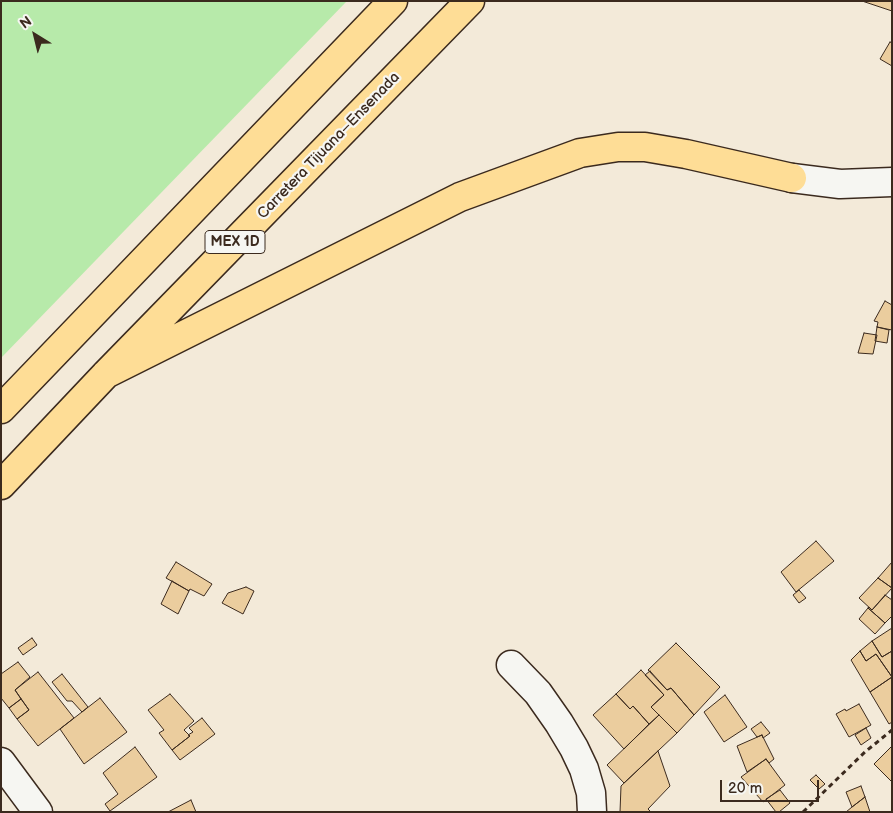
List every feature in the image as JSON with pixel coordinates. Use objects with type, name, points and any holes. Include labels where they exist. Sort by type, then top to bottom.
[{"type":"highway","points":[[1,409],[393,1]]},
{"type":"highway","name":"Carretera Tijuana–Ensenada","points":[[1,485],[106,374],[470,1]]},
{"type":"highway","points":[[106,374],[460,197],[580,153],[618,147],[645,147],[686,154],[792,178]]},
{"type":"street","points":[[792,178],[840,184],[892,182]]},
{"type":"street","points":[[511,665],[538,693],[574,748],[584,769],[591,793],[592,812]]},
{"type":"street","points":[[1,762],[38,812]]},
{"type":"path","points":[[803,812],[865,752],[892,730]]},
{"type":"green space","points":[[1,1],[347,1],[1,358]]},
{"type":"building","points":[[862,1],[892,1],[892,11]]},
{"type":"building","points":[[890,42],[892,43],[892,66],[880,59]]},
{"type":"building","points":[[885,301],[892,305],[892,330],[877,327],[878,322],[874,321]]},
{"type":"building","points":[[877,327],[889,330],[887,343],[875,341]]},
{"type":"building","points":[[864,333],[877,335],[873,354],[858,353]]},
{"type":"building","points":[[816,541],[834,561],[796,592],[781,572]]},
{"type":"building","points":[[176,562],[212,584],[204,596],[190,589],[189,591],[166,578]]},
{"type":"building","points":[[892,562],[892,588],[878,578]]},
{"type":"building","points":[[878,578],[892,588],[872,610],[859,598]]},
{"type":"building","points":[[172,581],[189,591],[178,614],[161,604]]},
{"type":"building","points":[[246,587],[254,591],[243,614],[222,603],[228,593]]},
{"type":"building","points":[[799,590],[806,598],[799,603],[793,595]]},
{"type":"building","points":[[885,595],[892,600],[892,616],[885,623],[868,608],[872,610]]},
{"type":"building","points":[[868,608],[885,623],[875,634],[859,619]]},
{"type":"building","points":[[892,628],[892,651],[882,657],[872,641]]},
{"type":"building","points":[[32,638],[37,645],[23,655],[18,648]]},
{"type":"building","points":[[872,641],[882,657],[892,651],[892,677],[876,654],[866,661],[860,651]]},
{"type":"building","points":[[676,643],[720,687],[694,715],[671,688],[667,690],[648,670]]},
{"type":"building","points":[[860,651],[866,661],[876,654],[892,677],[870,692],[851,660]]},
{"type":"building","points":[[18,662],[30,677],[15,690],[21,699],[9,708],[1,698],[1,674]]},
{"type":"building","points":[[641,670],[664,695],[651,707],[659,715],[649,724],[633,706],[630,709],[616,694]]},
{"type":"building","points":[[650,671],[667,690],[671,688],[694,715],[677,733],[651,707],[664,695],[645,675]]},
{"type":"building","points":[[38,672],[74,718],[38,746],[17,719],[29,710],[15,690]]},
{"type":"building","points":[[62,674],[88,707],[82,712],[72,701],[67,701],[52,682]]},
{"type":"building","points":[[892,677],[892,722],[889,724],[870,692]]},
{"type":"building","points":[[170,694],[194,721],[184,730],[190,736],[172,750],[159,733],[164,730],[148,710]]},
{"type":"building","points":[[616,694],[630,709],[633,706],[649,724],[624,749],[593,715]]},
{"type":"building","points":[[725,695],[747,727],[724,742],[704,712]]},
{"type":"building","points":[[100,698],[127,732],[84,764],[60,729]]},
{"type":"building","points":[[21,699],[29,710],[17,719],[9,708]]},
{"type":"building","points":[[859,704],[871,725],[849,737],[836,714]]},
{"type":"building","points":[[659,715],[677,733],[624,783],[607,765]]},
{"type":"building","points":[[202,718],[215,734],[180,760],[172,750],[190,736],[188,735],[193,732],[189,728]]},
{"type":"building","points":[[761,722],[770,733],[763,738],[762,735],[757,737],[751,729]]},
{"type":"building","points":[[866,728],[871,738],[861,745],[855,735]]},
{"type":"building","points":[[762,735],[774,759],[769,763],[766,759],[747,772],[737,746]]},
{"type":"building","points":[[892,746],[892,782],[874,764]]},
{"type":"building","points":[[135,747],[157,777],[110,811],[105,804],[118,794],[103,773]]},
{"type":"building","points":[[658,751],[670,786],[648,809],[651,812],[620,812],[621,786]]},
{"type":"building","points":[[766,759],[785,785],[763,802],[741,777]]},
{"type":"building","points":[[816,775],[825,784],[819,789],[810,780]]},
{"type":"building","points":[[861,786],[865,797],[852,807],[846,792]]},
{"type":"building","points":[[780,790],[790,803],[779,812],[776,812],[766,799]]},
{"type":"building","points":[[865,797],[870,812],[846,812],[852,807]]},
{"type":"building","points":[[191,800],[196,812],[168,812]]}]
